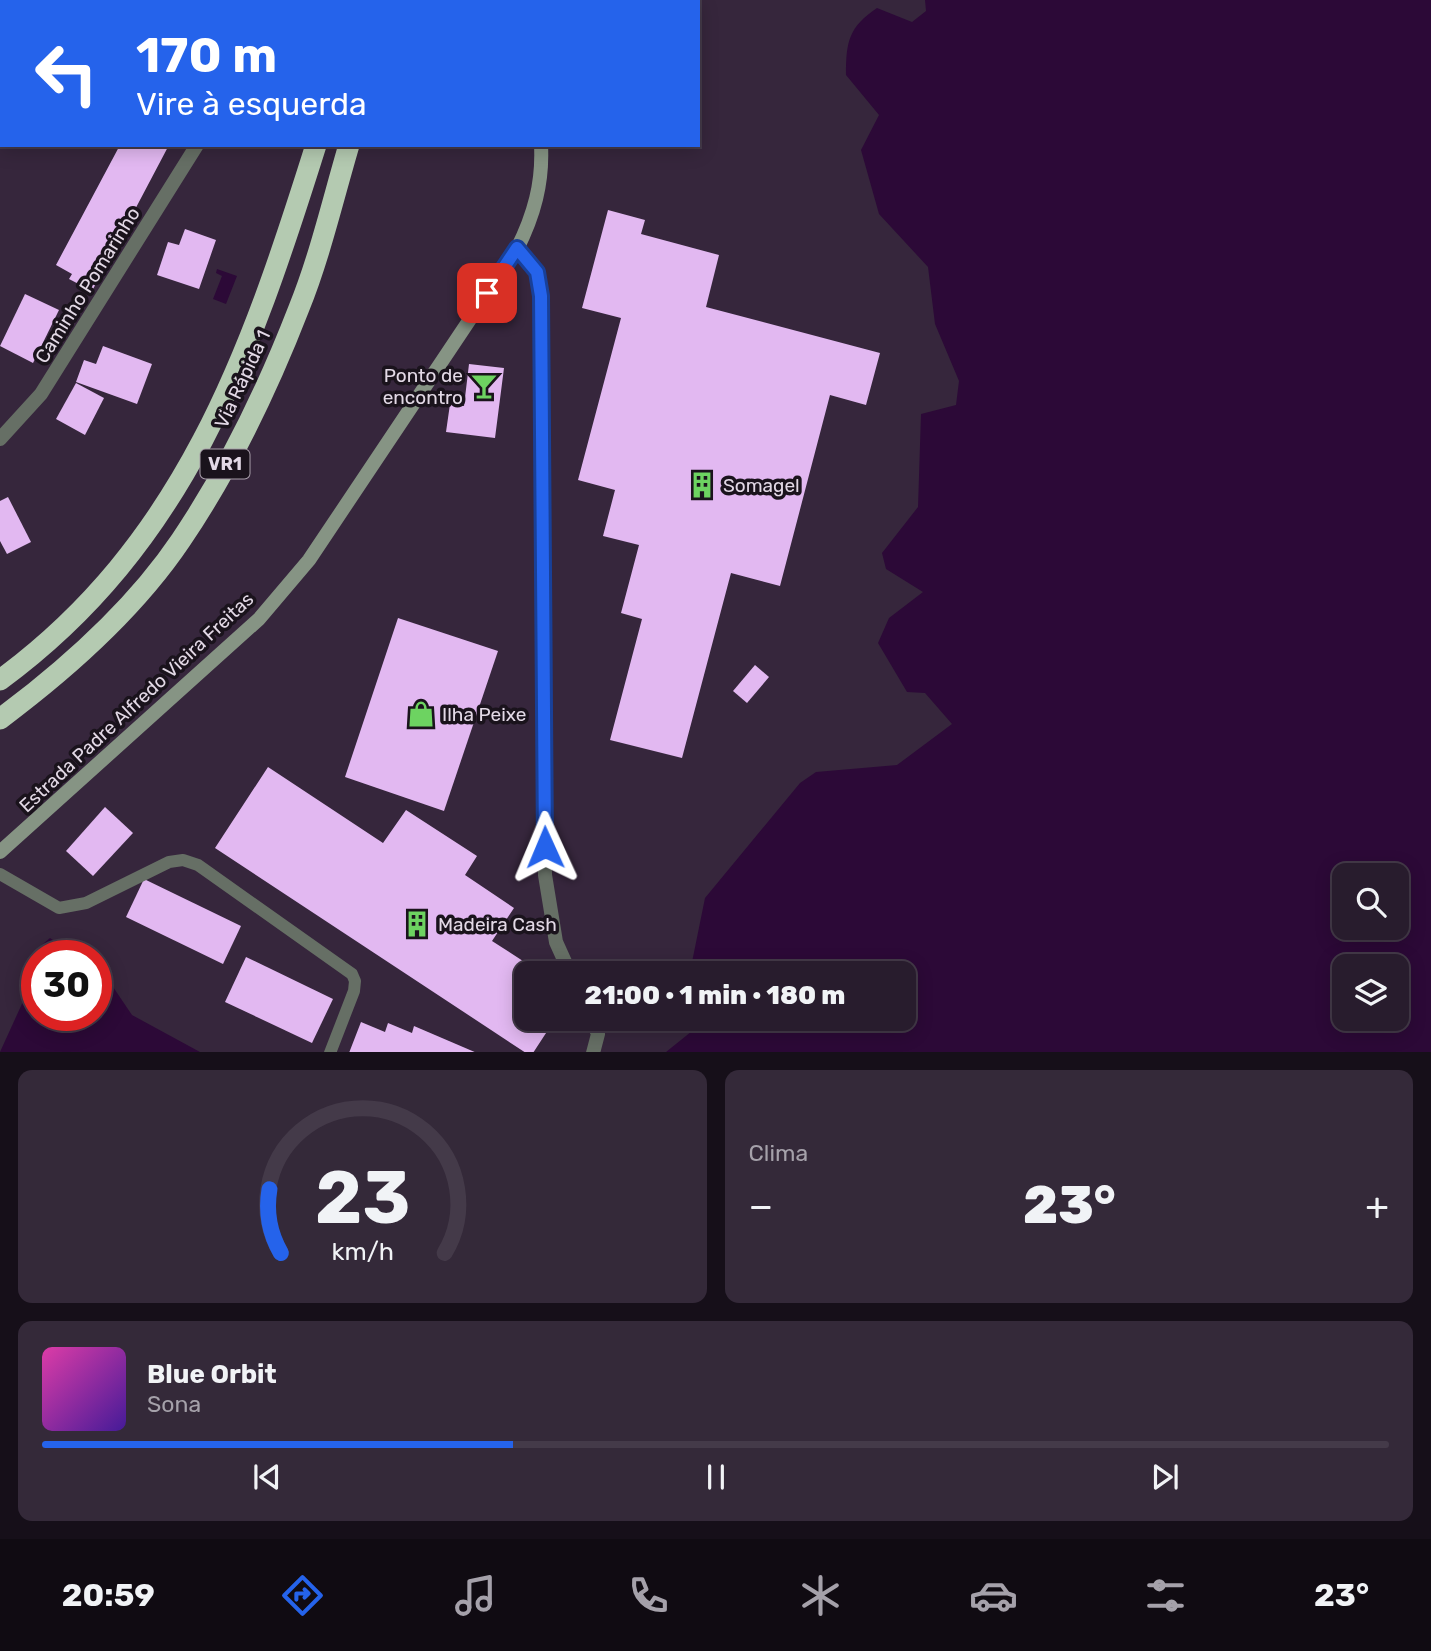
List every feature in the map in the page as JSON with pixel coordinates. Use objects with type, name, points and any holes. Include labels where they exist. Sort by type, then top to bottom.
[{"type":"highway","name":"Via Rápida 1","points":[[0,680],[58,634],[106,585],[158,518],[220,410],[270,290],[315,147]]},
{"type":"highway","name":"Via Rápida 1","points":[[0,719],[76,657],[132,601],[181,540],[251,418],[300,306],[348,147]]},
{"type":"main road","name":"Estrada Padre Alfredo Vieira Freitas","points":[[0,852],[150,720],[267,609],[309,559],[517,248],[536,204],[542,167],[541,147]]},
{"type":"street","name":"Caminho Pomarinho","points":[[0,439],[41,394],[196,147]]},
{"type":"street","points":[[517,248],[537,272],[541,296],[545,875],[556,942],[565,961]]},
{"type":"street","points":[[593,1052],[597,1031]]},
{"type":"lane","points":[[0,874],[59,908],[86,903],[169,862],[183,860],[198,865],[352,974],[355,981],[354,990],[330,1052]]},
{"type":"shaded area","points":[[925,0],[1431,0],[1431,1052],[666,1052],[692,1031],[916,1031],[916,961],[692,961],[705,898],[800,783],[816,772],[897,765],[952,724],[925,693],[907,692],[878,643],[889,618],[923,592],[886,569],[882,553],[918,507],[921,414],[956,405],[959,381],[935,324],[928,267],[879,214],[861,150],[879,115],[846,75],[848,44],[855,29],[868,15],[877,8],[912,22],[926,11]]},
{"type":"shaded area","points":[[217,269],[237,276],[226,304],[213,299],[222,276],[216,273]]},
{"type":"shaded area","points":[[112,985],[132,1015],[200,1052],[0,1052],[21,1006],[21,1031],[112,1031]]},
{"type":"building","points":[[119,147],[168,147],[92,291],[69,279],[72,274],[56,265]]},
{"type":"building","name":"Somagel","points":[[608,210],[645,220],[641,234],[719,255],[706,307],[880,353],[866,405],[830,395],[780,586],[731,573],[682,758],[610,740],[642,619],[621,613],[639,545],[603,536],[615,490],[578,480],[621,318],[582,308]]},
{"type":"building","points":[[185,229],[216,240],[199,289],[157,275],[168,242],[179,245]]},
{"type":"building","points":[[25,294],[59,310],[33,363],[0,346]]},
{"type":"building","points":[[103,346],[152,364],[137,404],[76,382],[84,360],[96,364]]},
{"type":"building","name":"Ponto de encontro","points":[[469,364],[504,368],[495,438],[446,432],[450,404],[464,406]]},
{"type":"building","points":[[76,383],[104,398],[85,435],[56,419]]},
{"type":"building","points":[[8,497],[31,542],[7,554],[0,541],[0,501]]},
{"type":"building","name":"Ilha Peixe","points":[[398,618],[498,651],[444,811],[345,777]]},
{"type":"building","points":[[755,665],[769,677],[747,703],[733,691]]},
{"type":"building","name":"Madeira Cash","points":[[268,767],[383,843],[406,810],[477,856],[465,875],[514,908],[492,941],[523,961],[514,961],[514,1031],[547,1031],[534,1052],[524,1052],[215,848]]},
{"type":"building","points":[[105,807],[133,833],[93,876],[66,851]]},
{"type":"building","points":[[144,879],[241,926],[223,964],[126,917]]},
{"type":"building","points":[[246,957],[333,999],[312,1043],[225,1002]]},
{"type":"building","points":[[361,1022],[385,1032],[388,1023],[412,1033],[414,1026],[475,1052],[349,1052]]},
{"type":"place","name":"Ponto de encontro","points":[[484,386]]},
{"type":"place","name":"Somagel","points":[[702,485]]},
{"type":"place","name":"Ilha Peixe","points":[[421,714]]},
{"type":"place","name":"Madeira Cash","points":[[417,924]]},
{"type":"route","points":[[487,293],[517,248],[537,272],[541,296],[545,847]]}]
